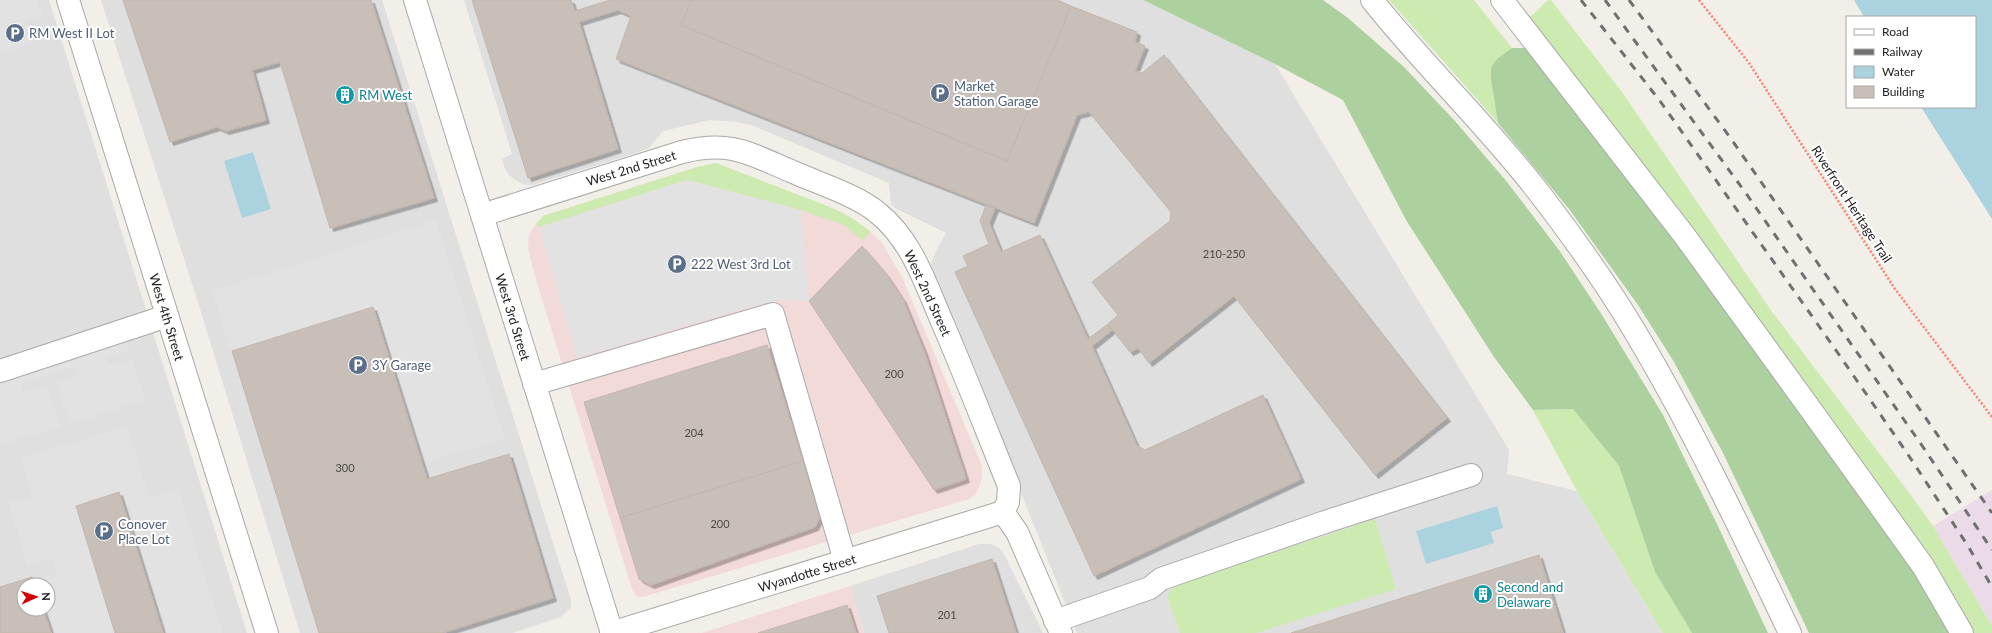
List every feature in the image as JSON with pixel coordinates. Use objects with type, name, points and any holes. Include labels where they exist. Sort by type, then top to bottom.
[{"type":"street","name":"West 4th Street","points":[[68,0],[267,633]]},
{"type":"street","name":"West 3rd Street","points":[[415,0],[611,633]]},
{"type":"street","points":[[1372,0],[1398,33],[1490,135],[1539,193],[1586,257],[1633,328],[1670,392],[1718,485],[1790,633]]},
{"type":"street","points":[[1502,0],[1684,235],[1884,510],[1923,566],[1962,633]]},
{"type":"street","name":"West 2nd Street","points":[[482,215],[682,152],[713,146],[726,147],[748,153],[867,205],[893,228],[914,258],[962,370],[1009,486],[1008,502],[1002,512]]},
{"type":"street","points":[[534,384],[773,314],[845,561]]},
{"type":"street","points":[[0,371],[167,316]]},
{"type":"street","points":[[1002,512],[1017,532],[1058,627],[1150,588],[1161,579],[1325,522],[1471,475]]},
{"type":"street","name":"Wyandotte Street","points":[[611,633],[1002,512]]},
{"type":"path","name":"Riverfront Heritage Trail","points":[[1699,0],[1749,63],[1895,289],[1992,417]]},
{"type":"shaded area","points":[[0,0],[49,0],[247,633],[0,633]]},
{"type":"shaded area","name":"RM West II Lot","points":[[0,0],[38,0],[43,17],[32,17],[27,20],[33,43],[0,53]]},
{"type":"shaded area","points":[[101,0],[382,0],[571,600],[571,607],[561,617],[513,633],[300,633],[196,296]]},
{"type":"shaded area","points":[[464,0],[1143,0],[1275,64],[1509,450],[1507,474],[1577,491],[1663,633],[1077,633],[932,270],[931,264],[935,253],[946,233],[895,208],[891,204],[889,183],[751,125],[736,122],[710,120],[663,131],[649,148],[642,151],[533,185],[525,185],[515,180],[508,174],[504,166],[502,159],[512,154]]},
{"type":"shaded area","points":[[715,163],[842,212],[871,232],[882,243],[902,277],[982,466],[982,477],[975,495],[969,499],[643,597],[638,597],[632,589],[537,283],[528,246],[529,235],[543,216],[697,167]]},
{"type":"shaded area","name":"222 West 3rd Lot","points":[[687,180],[801,210],[809,301],[780,300],[742,309],[577,358],[539,227]]},
{"type":"shaded area","name":"3Y Garage","points":[[436,220],[505,439],[279,506],[212,291]]},
{"type":"shaded area","points":[[120,319],[129,349],[106,357],[106,360],[109,364],[112,364],[132,359],[145,400],[69,425],[55,383],[77,374],[76,368],[73,367],[21,385],[22,389],[27,391],[47,385],[60,427],[0,445],[0,357]]},
{"type":"shaded area","name":"Conover Place Lot","points":[[127,426],[150,498],[178,489],[223,633],[51,633],[46,617],[56,617],[56,577],[48,577],[57,574],[52,558],[27,565],[8,503],[32,496],[21,458]]},
{"type":"shaded area","points":[[1992,490],[1992,626],[1933,526]]},
{"type":"shaded area","points":[[979,544],[991,544],[999,548],[1005,556],[1043,633],[864,633],[850,586]]},
{"type":"shaded area","points":[[850,586],[864,633],[702,633]]},
{"type":"green space","points":[[1143,0],[1323,0],[1348,18],[1404,67],[1455,121],[1507,182],[1559,250],[1602,315],[1663,415],[1716,522],[1768,633],[1692,633],[1655,572],[1619,466],[1573,409],[1533,410],[1494,357],[1406,220],[1343,100],[1275,64]]},
{"type":"green space","points":[[1389,0],[1474,0],[1512,48],[1498,58],[1491,80],[1498,123]]},
{"type":"green space","points":[[1548,0],[1551,0],[1622,92],[1773,313],[1933,526],[1992,626],[1992,633],[1971,633],[1659,187],[1530,17]]},
{"type":"green space","points":[[1512,48],[1525,48],[1660,219],[1899,542],[1954,633],[1809,633],[1723,453],[1674,362],[1638,305],[1569,209],[1498,123],[1491,80],[1491,67],[1498,58]]},
{"type":"green space","points":[[716,163],[830,207],[852,218],[871,232],[862,240],[844,225],[801,210],[687,180],[539,227],[536,224],[543,216],[697,167]]},
{"type":"green space","points":[[1573,409],[1619,466],[1655,572],[1692,633],[1663,633],[1577,491],[1533,410]]},
{"type":"green space","points":[[1375,519],[1396,589],[1256,633],[1180,633],[1167,596],[1174,586]]},
{"type":"water","points":[[1854,0],[1992,0],[1992,219],[1922,108],[1976,108],[1976,16],[1863,16]]},
{"type":"water","points":[[253,152],[271,209],[242,218],[224,161]]},
{"type":"water","points":[[1497,506],[1503,528],[1491,532],[1494,543],[1426,564],[1416,531]]},
{"type":"building","name":"RM West","points":[[123,0],[371,0],[434,198],[330,228],[280,62],[252,70],[266,120],[226,131],[217,127],[170,142]]},
{"type":"building","points":[[472,0],[571,0],[575,11],[610,0],[692,0],[681,25],[1007,161],[1071,6],[1137,32],[1135,42],[1145,46],[1135,71],[1142,73],[1164,55],[1447,418],[1375,475],[1234,296],[1149,363],[1138,348],[1130,352],[1108,324],[1118,315],[1092,282],[1170,221],[1171,212],[1089,112],[1077,115],[1034,223],[616,59],[631,16],[618,10],[579,22],[618,149],[528,178]]},
{"type":"building","name":"Market Station Garage","points":[[692,0],[1057,0],[1071,6],[1007,161],[681,25]]},
{"type":"building","points":[[986,205],[995,208],[989,223],[1001,252],[1040,235],[1088,339],[1108,324],[1112,330],[1092,346],[1137,446],[1145,450],[1263,395],[1301,479],[1094,576],[955,272],[968,266],[963,256],[989,244],[980,221]]},
{"type":"building","points":[[862,246],[886,274],[903,300],[924,351],[966,479],[934,490],[809,301]]},
{"type":"building","points":[[373,307],[427,479],[509,454],[553,598],[442,633],[319,633],[232,351]]},
{"type":"building","points":[[767,345],[803,461],[620,518],[584,402]]},
{"type":"building","points":[[803,461],[820,517],[815,527],[651,585],[639,579],[620,518]]},
{"type":"building","points":[[119,492],[163,633],[115,633],[76,506]]},
{"type":"building","name":"Second and Delaware","points":[[1539,555],[1563,633],[1291,633]]},
{"type":"building","points":[[992,559],[1016,633],[889,633],[877,596]]},
{"type":"building","points":[[16,582],[16,617],[46,617],[51,633],[0,633],[0,587]]},
{"type":"building","points":[[847,605],[856,633],[758,633]]},
{"type":"railway","points":[[1581,0],[1660,101],[1833,346],[1907,453],[1968,546],[1992,587]]},
{"type":"railway","points":[[1605,0],[1745,192],[1923,447],[1992,550]]},
{"type":"railway","points":[[1629,0],[1729,136],[1992,513]]},
{"type":"place","name":"RM West II Lot","points":[[15,33]]},
{"type":"place","name":"Market Station Garage","points":[[940,93]]},
{"type":"place","name":"RM West","points":[[345,95]]},
{"type":"place","name":"222 West 3rd Lot","points":[[677,264]]},
{"type":"place","name":"3Y Garage","points":[[358,365]]},
{"type":"place","name":"Conover Place Lot","points":[[104,531]]},
{"type":"place","name":"Second and Delaware","points":[[1483,594]]}]
